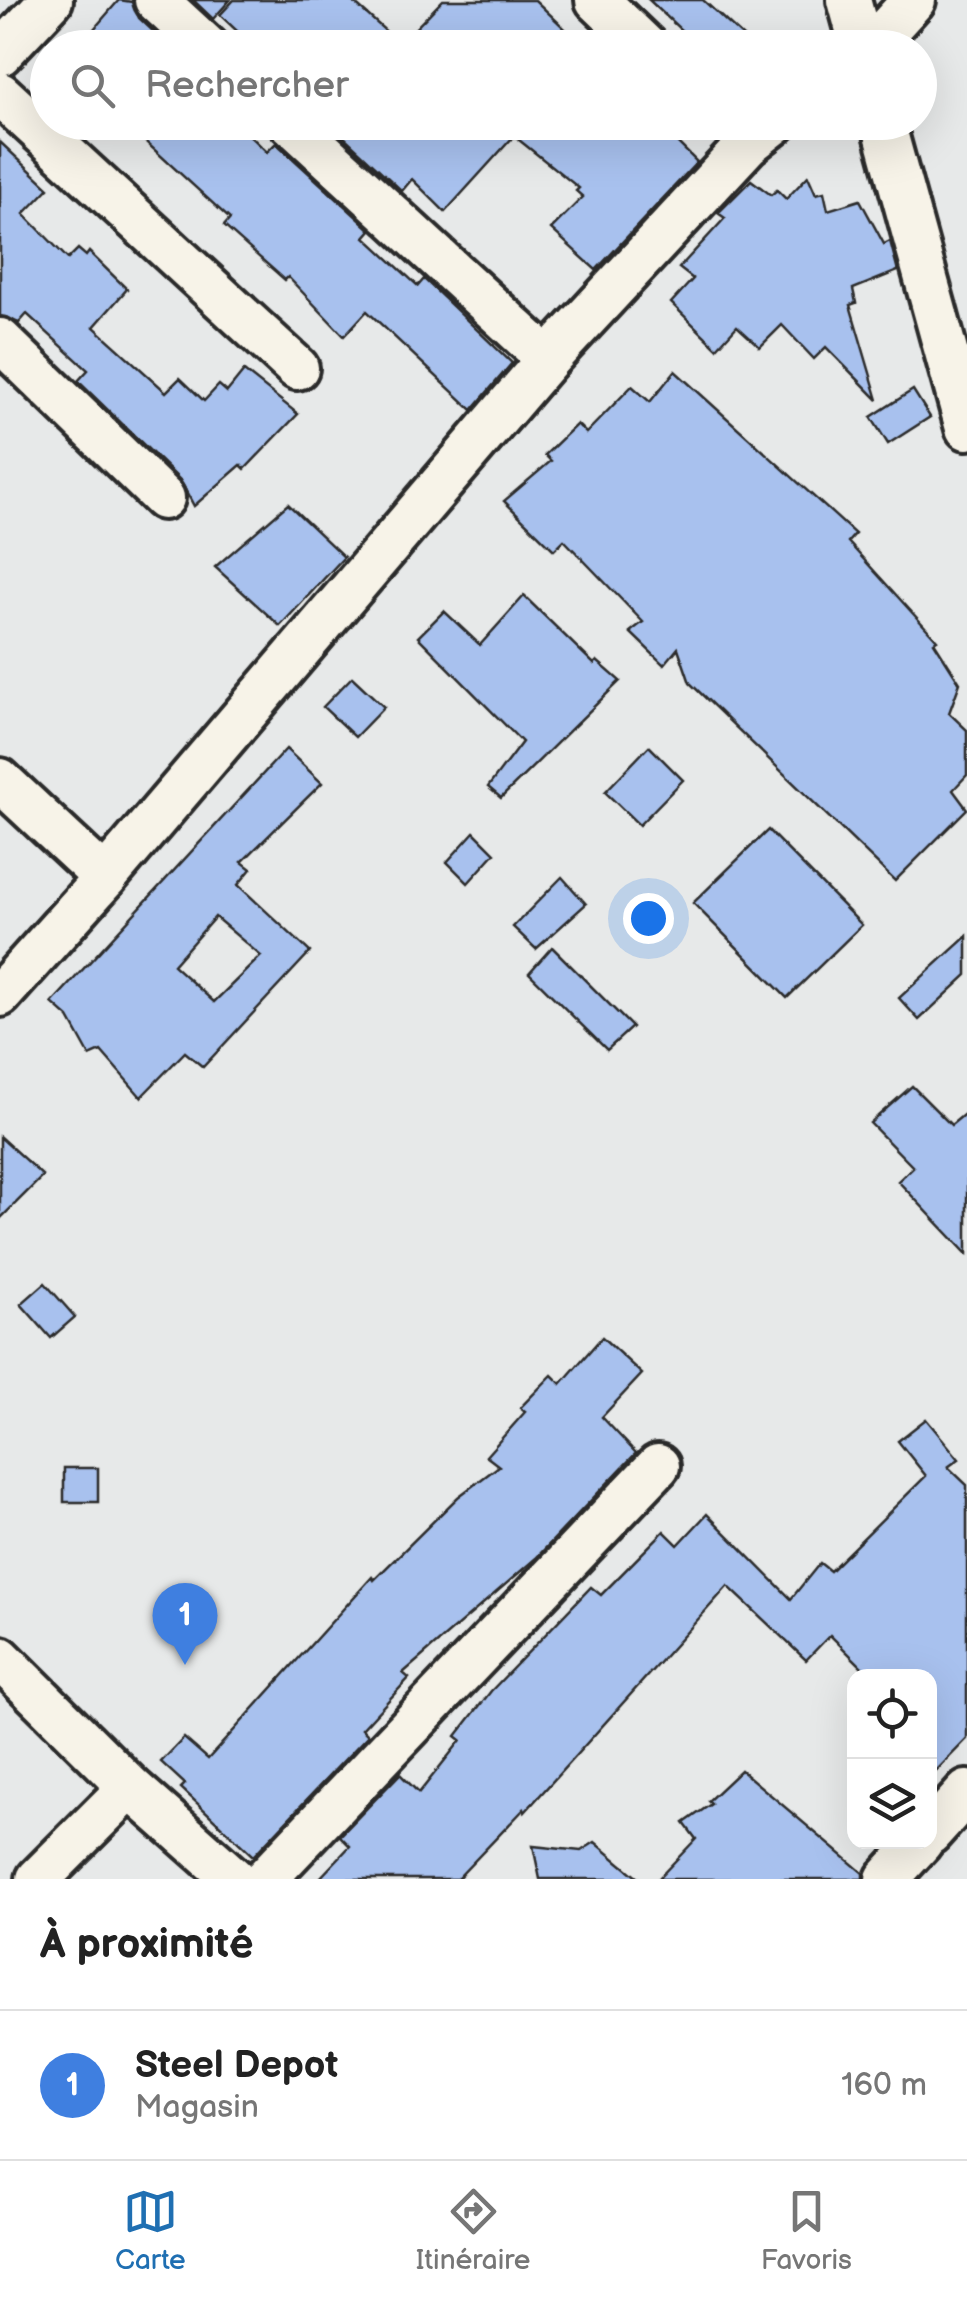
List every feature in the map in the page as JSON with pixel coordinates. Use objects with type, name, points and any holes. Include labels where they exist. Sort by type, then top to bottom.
[{"type":"street","points":[[0,54],[50,0]]},
{"type":"street","points":[[156,0],[188,30]]},
{"type":"street","points":[[597,0],[628,30]]},
{"type":"street","points":[[849,0],[857,30]]},
{"type":"street","points":[[886,30],[914,0]]},
{"type":"street","points":[[0,94],[30,122]]},
{"type":"street","points":[[50,140],[297,368]]},
{"type":"street","points":[[310,140],[548,359]]},
{"type":"street","points":[[0,995],[741,140]]},
{"type":"street","points":[[888,140],[967,428]]},
{"type":"street","points":[[0,340],[163,498]]},
{"type":"street","points":[[0,780],[105,878]]},
{"type":"street","points":[[265,1879],[658,1466]]},
{"type":"street","points":[[0,1658],[130,1787],[234,1879]]},
{"type":"street","points":[[38,1879],[130,1787]]},
{"type":"street","points":[[937,1824],[967,1792]]},
{"type":"street","points":[[887,1879],[915,1849]]},
{"type":"building","points":[[119,0],[132,2],[139,18],[152,30],[95,30]]},
{"type":"building","points":[[193,0],[230,0],[213,19]]},
{"type":"building","points":[[234,0],[351,0],[384,30],[236,30],[220,15]]},
{"type":"building","points":[[443,0],[535,0],[566,30],[414,30]]},
{"type":"building","points":[[649,0],[703,0],[736,30],[681,30]]},
{"type":"building","points":[[144,140],[255,140],[267,152],[276,143],[371,230],[365,237],[418,286],[424,279],[512,363],[472,410],[367,311],[344,336],[288,277],[285,280],[224,226],[230,219]]},
{"type":"building","points":[[347,140],[510,140],[445,212],[412,179],[402,191]]},
{"type":"building","points":[[519,140],[675,140],[697,162],[596,270],[551,229],[583,197],[576,191],[579,188]]},
{"type":"building","points":[[0,142],[49,188],[24,214],[68,259],[78,249],[86,256],[89,252],[127,289],[94,327],[166,392],[180,378],[204,401],[219,385],[227,392],[244,371],[298,414],[245,469],[241,465],[194,506],[180,480],[78,381],[88,370],[27,314],[19,323],[0,316]]},
{"type":"building","points":[[808,176],[816,194],[824,192],[828,210],[860,200],[884,244],[890,241],[898,271],[853,289],[856,303],[850,305],[878,400],[826,347],[814,359],[782,325],[760,347],[737,326],[717,348],[671,303],[693,279],[679,268],[725,218],[718,213],[751,180],[771,195],[777,190],[786,199]]},
{"type":"building","points":[[675,371],[855,534],[848,542],[937,640],[934,642],[960,683],[949,713],[967,730],[967,775],[953,790],[967,809],[895,881],[690,683],[678,648],[664,665],[630,632],[643,622],[564,540],[554,550],[504,501],[551,461],[545,455],[577,424],[586,433],[632,386],[650,402]]},
{"type":"building","points":[[913,390],[930,417],[888,444],[871,417]]},
{"type":"building","points":[[288,504],[344,557],[280,626],[215,567]]},
{"type":"building","points":[[524,596],[594,664],[597,661],[620,681],[501,798],[488,787],[522,742],[418,637],[444,611],[480,645]]},
{"type":"building","points":[[352,677],[384,707],[355,737],[323,707]]},
{"type":"building","points":[[649,746],[683,780],[639,825],[605,792]]},
{"type":"building","points":[[286,749],[322,783],[242,862],[251,869],[238,885],[310,952],[203,1067],[185,1052],[141,1097],[101,1051],[90,1056],[69,1018],[52,1003]],"holes":[[[215,917],[261,956],[214,1002],[173,965]]]},
{"type":"building","points":[[768,830],[862,925],[787,998],[693,903]]},
{"type":"building","points":[[474,832],[495,853],[468,883],[447,862]]},
{"type":"building","points":[[562,877],[586,904],[536,949],[513,927]]},
{"type":"building","points":[[967,936],[967,975],[919,1020],[899,998]]},
{"type":"building","points":[[552,947],[632,1027],[607,1050],[529,973]]},
{"type":"building","points":[[912,1086],[951,1125],[967,1112],[967,1254],[898,1181],[913,1167],[870,1123]]},
{"type":"building","points":[[0,1137],[43,1176],[0,1219]]},
{"type":"building","points":[[45,1283],[75,1317],[51,1338],[21,1304]]},
{"type":"building","points":[[602,1337],[642,1374],[602,1417],[636,1453],[536,1558],[403,1673],[409,1678],[362,1729],[368,1735],[253,1856],[181,1788],[185,1784],[161,1762],[184,1738],[208,1759],[372,1577],[374,1580],[458,1497],[499,1466],[486,1456],[525,1412],[520,1408],[552,1375],[561,1384]]},
{"type":"building","points":[[926,1419],[959,1459],[948,1467],[967,1485],[967,1739],[937,1770],[937,1669],[864,1669],[830,1635],[806,1660],[728,1586],[525,1812],[524,1809],[457,1879],[319,1879],[350,1846],[340,1836],[400,1774],[419,1793],[461,1740],[456,1736],[491,1691],[591,1587],[601,1595],[664,1531],[678,1545],[707,1514],[791,1599],[820,1563],[830,1571],[926,1476],[898,1441]]},
{"type":"building","points":[[64,1468],[98,1468],[98,1502],[64,1502]]},
{"type":"building","points":[[741,1770],[863,1873],[863,1879],[658,1879],[696,1839],[684,1823],[711,1804],[708,1801]]},
{"type":"building","points":[[595,1842],[639,1879],[540,1879],[533,1846],[581,1851]]},
{"type":"place","name":"Steel Depot","points":[[185,1665]]}]
